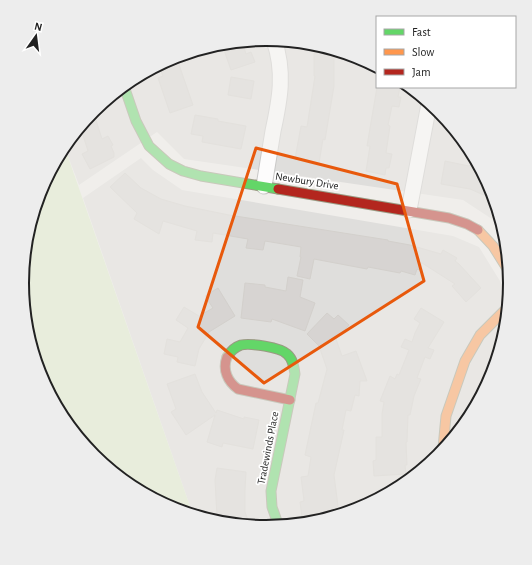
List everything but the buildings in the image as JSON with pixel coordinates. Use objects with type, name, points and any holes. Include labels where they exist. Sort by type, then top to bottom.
[{"type":"street","points":[[264,186],[280,98],[281,68],[276,46]]},
{"type":"street","name":"Newbury Drive","points":[[126,91],[141,133],[149,146],[169,164],[183,171],[201,176],[409,210],[449,218],[472,227],[486,237],[501,259]]},
{"type":"street","points":[[409,210],[428,109]]},
{"type":"street","points":[[444,439],[446,416],[465,361],[480,334],[501,313]]},
{"type":"street","name":"Tradewinds Place","points":[[276,519],[272,507],[271,491],[290,400],[295,374],[294,366],[291,358],[285,351],[278,349],[245,344],[237,346],[231,351],[225,366],[226,374],[230,383],[238,389],[290,400]]},
{"type":"highlighted area","points":[[256,148],[397,184],[424,281],[264,383],[198,327]]},
{"type":"shaded area","points":[[250,46],[282,46],[312,50],[342,58],[376,73],[376,88],[402,88],[410,94],[434,115],[463,151],[479,178],[495,221],[463,200],[184,159],[157,132],[79,185],[67,154],[78,138],[98,115],[134,85],[175,64],[190,58],[220,50]]},
{"type":"shaded area","points":[[141,158],[153,170],[182,190],[453,236],[479,247],[503,286],[501,313],[495,344],[479,387],[454,427],[434,450],[398,480],[357,501],[342,507],[312,515],[266,520],[220,515],[190,507],[83,198]]},
{"type":"green space","points":[[67,154],[190,507],[161,495],[134,480],[98,450],[78,427],[61,401],[53,387],[42,359],[37,344],[31,313],[29,282],[31,252],[37,221],[47,192],[53,178]]},
{"type":"traffic: fast","points":[[126,91],[136,121],[149,146],[169,164],[183,171],[201,176],[278,189]]},
{"type":"traffic: fast","points":[[227,357],[233,350],[241,345],[258,345],[278,349],[287,354],[293,363],[295,374],[271,491],[272,507],[276,519]]},
{"type":"traffic: slow","points":[[478,230],[493,246],[502,260]]},
{"type":"traffic: slow","points":[[444,439],[446,416],[465,361],[480,335],[501,314]]},
{"type":"traffic: jam","points":[[278,189],[449,218],[467,224],[478,230]]},
{"type":"traffic: jam","points":[[227,357],[225,366],[227,375],[231,383],[238,389],[290,400]]}]
